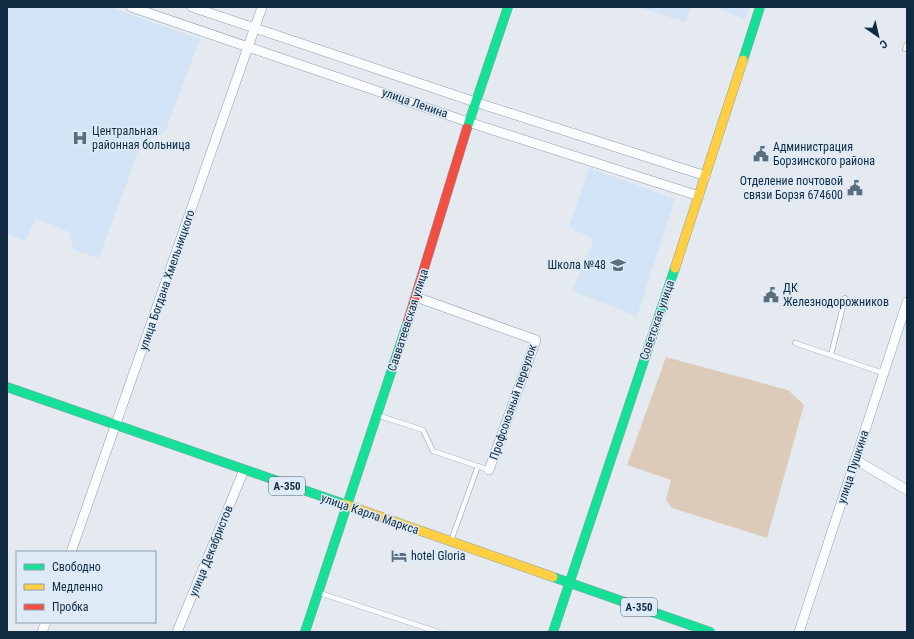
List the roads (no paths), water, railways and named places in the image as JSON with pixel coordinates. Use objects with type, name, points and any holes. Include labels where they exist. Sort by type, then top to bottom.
[{"type":"main road","name":"Савватеевская улица","points":[[305,632],[416,297],[468,122],[508,7]]},
{"type":"main road","name":"Советская улица","points":[[553,632],[568,582],[706,176],[760,7]]},
{"type":"main road","name":"улица Карла Маркса","points":[[7,387],[708,632]]},
{"type":"street","name":"улица Ленина","points":[[131,7],[468,122],[699,196]]},
{"type":"street","name":"улица Ленина","points":[[192,7],[475,102],[706,176]]},
{"type":"street","name":"улица Богдана Хмельницкого","points":[[71,551],[262,7]]},
{"type":"street","name":"Профсоюзный переулок","points":[[416,297],[536,340],[489,470]]},
{"type":"street","name":"улица Пушкина","points":[[799,632],[907,302]]},
{"type":"street","points":[[856,460],[907,490]]},
{"type":"street","name":"улица Декабристов","points":[[177,632],[244,470]]},
{"type":"lane","points":[[831,355],[845,298]]},
{"type":"lane","points":[[795,343],[883,373]]},
{"type":"lane","points":[[377,415],[423,430],[433,451],[489,470]]},
{"type":"lane","points":[[451,541],[478,466]]},
{"type":"lane","points":[[318,593],[438,632]]},
{"type":"place","name":"Центральная районная больница","points":[[80,138]]},
{"type":"place","name":"Администрация Борзинского района","points":[[761,154]]},
{"type":"place","name":"Отделение почтовой связи Борзя 674600","points":[[855,188]]},
{"type":"place","name":"Школа №48","points":[[618,265]]},
{"type":"place","name":"ДК Железнодорожников","points":[[771,295]]},
{"type":"place","name":"hotel Gloria","points":[[399,556]]}]
